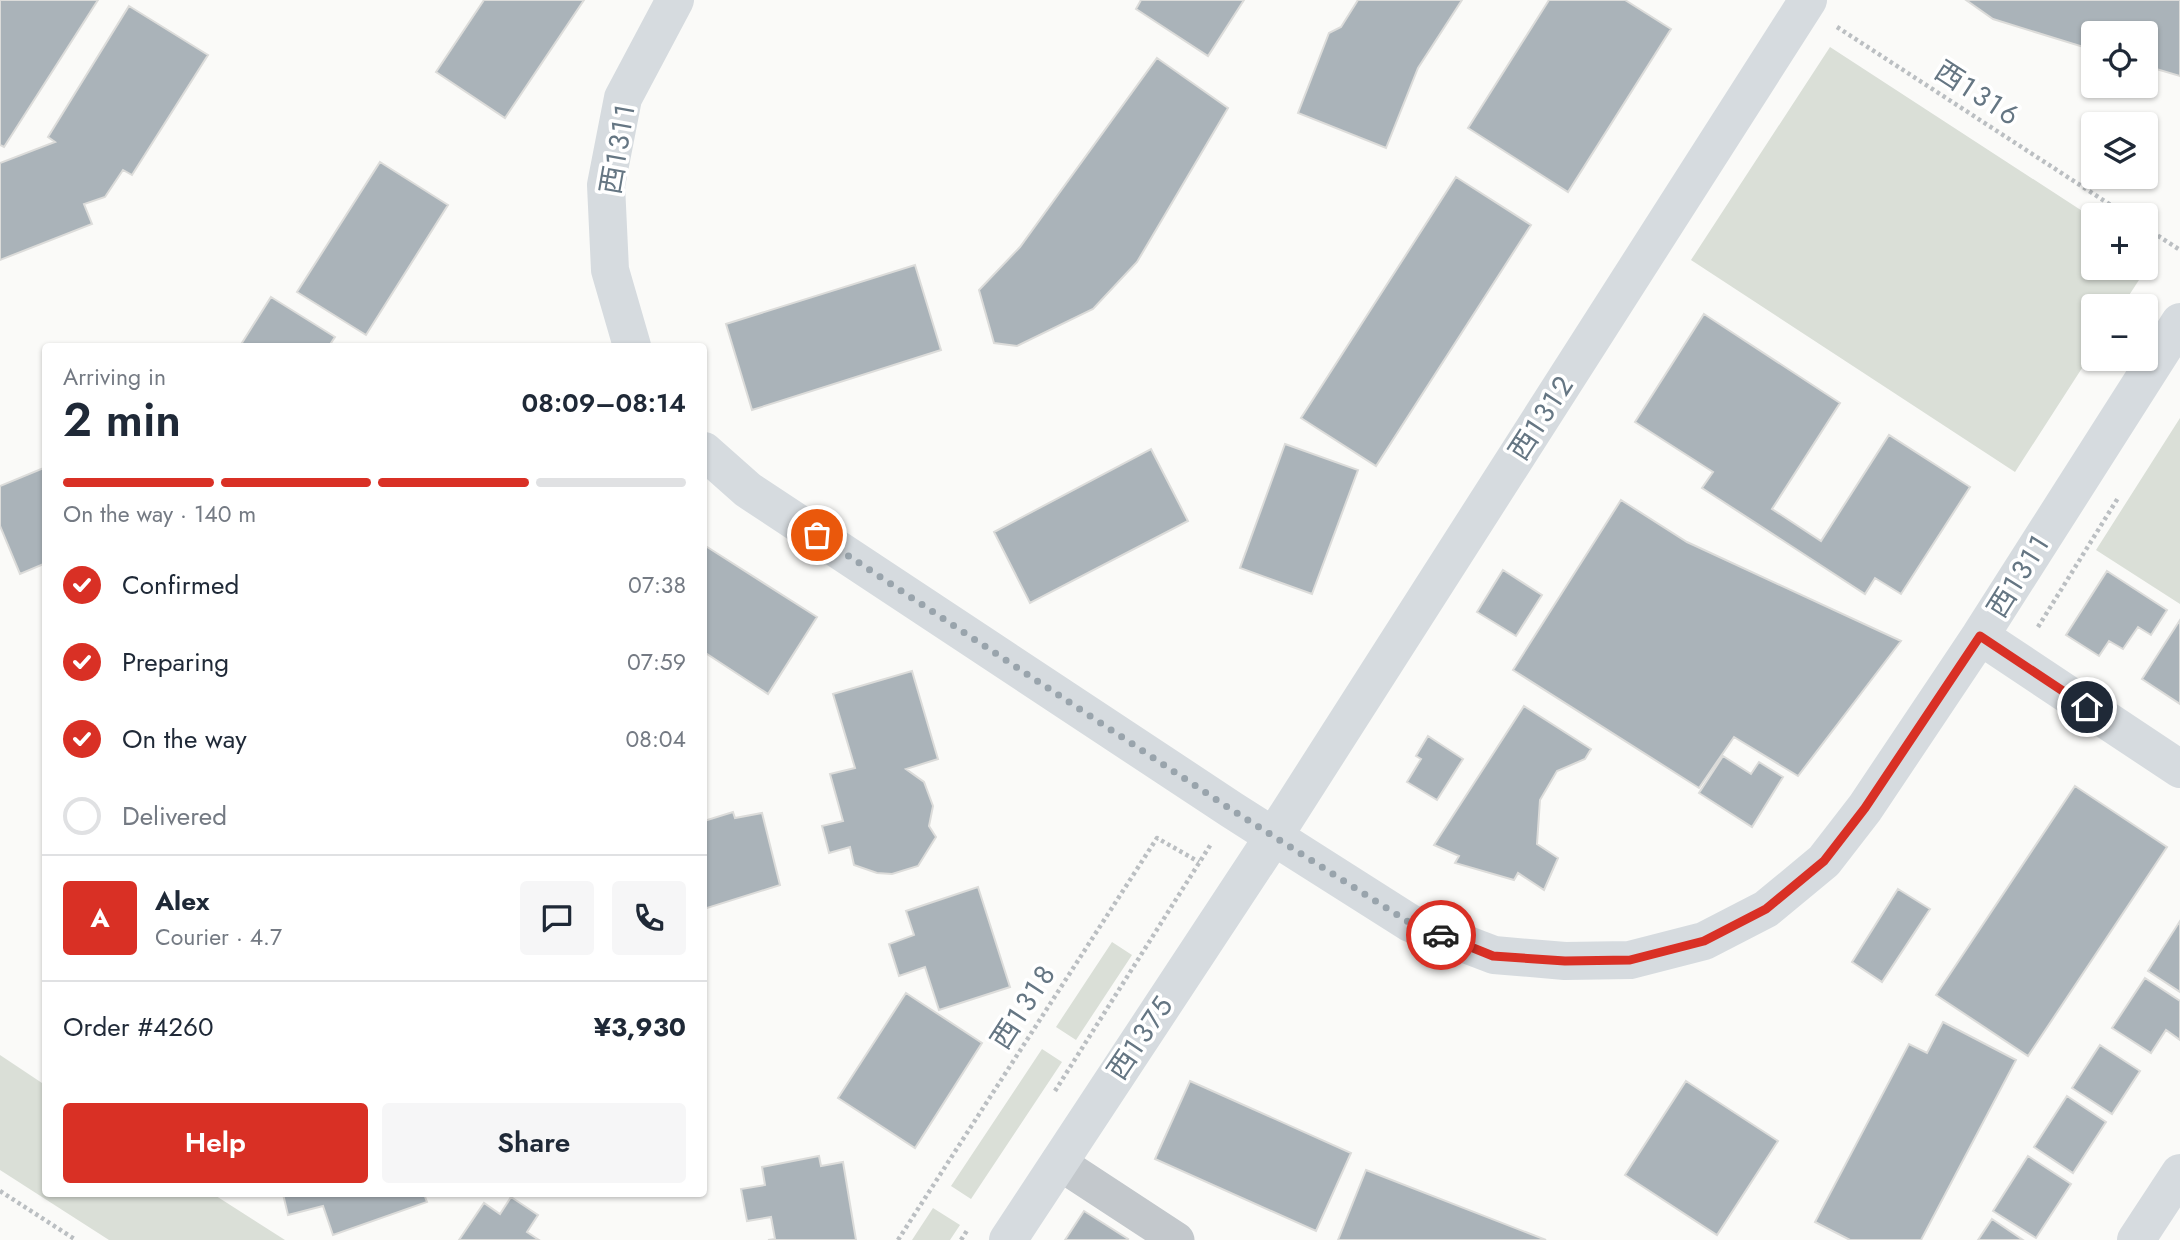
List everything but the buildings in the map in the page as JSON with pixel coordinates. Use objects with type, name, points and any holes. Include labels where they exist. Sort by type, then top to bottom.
[{"type":"street","name":"西１３１１","points":[[631,343],[610,270],[606,186],[623,98],[675,0]]},
{"type":"street","name":"西１３１２","points":[[1274,836],[1806,3]]},
{"type":"street","name":"西１３１１","points":[[707,454],[748,489],[1232,810],[1410,923],[1493,956],[1565,961],[1630,960],[1704,941],[1766,909],[1824,861],[1865,808],[1980,636],[2180,322]]},
{"type":"street","points":[[1980,636],[2180,769]]},
{"type":"street","name":"西１３７５","points":[[1008,1240],[1274,836]]},
{"type":"street","points":[[1058,1162],[1177,1240]]},
{"type":"street","points":[[2136,1240],[2180,1173]]},
{"type":"path","name":"西１３１６","points":[[1806,3],[2108,203]]},
{"type":"path","points":[[2158,236],[2180,250]]},
{"type":"path","points":[[2017,660],[2121,495]]},
{"type":"path","points":[[1051,1098],[1232,810]]},
{"type":"path","name":"西１３１８","points":[[898,1240],[1157,838],[1199,862]]},
{"type":"path","points":[[0,1191],[76,1240]]},
{"type":"path","points":[[961,1240],[969,1228]]},
{"type":"shaded area","points":[[1830,47],[2081,210],[2081,280],[2139,280],[2130,294],[2081,294],[2081,370],[2015,472],[1691,260]]},
{"type":"shaded area","points":[[2180,418],[2180,604],[2096,550]]},
{"type":"shaded area","points":[[1112,942],[1132,955],[1076,1040],[1056,1027]]},
{"type":"shaded area","points":[[1042,1049],[1062,1062],[971,1199],[951,1186]]},
{"type":"shaded area","points":[[0,1055],[42,1083],[42,1197],[0,1170]]},
{"type":"shaded area","points":[[42,1197],[218,1197],[285,1240],[109,1240]]},
{"type":"shaded area","points":[[933,1208],[960,1225],[950,1240],[912,1240]]},
{"type":"way so far","points":[[817,535],[1232,810],[1410,923],[1441,935]]},
{"type":"route","points":[[1441,935],[1493,956],[1565,961],[1630,960],[1704,941],[1766,909],[1824,861],[1865,808],[1980,636],[2087,707]]}]
